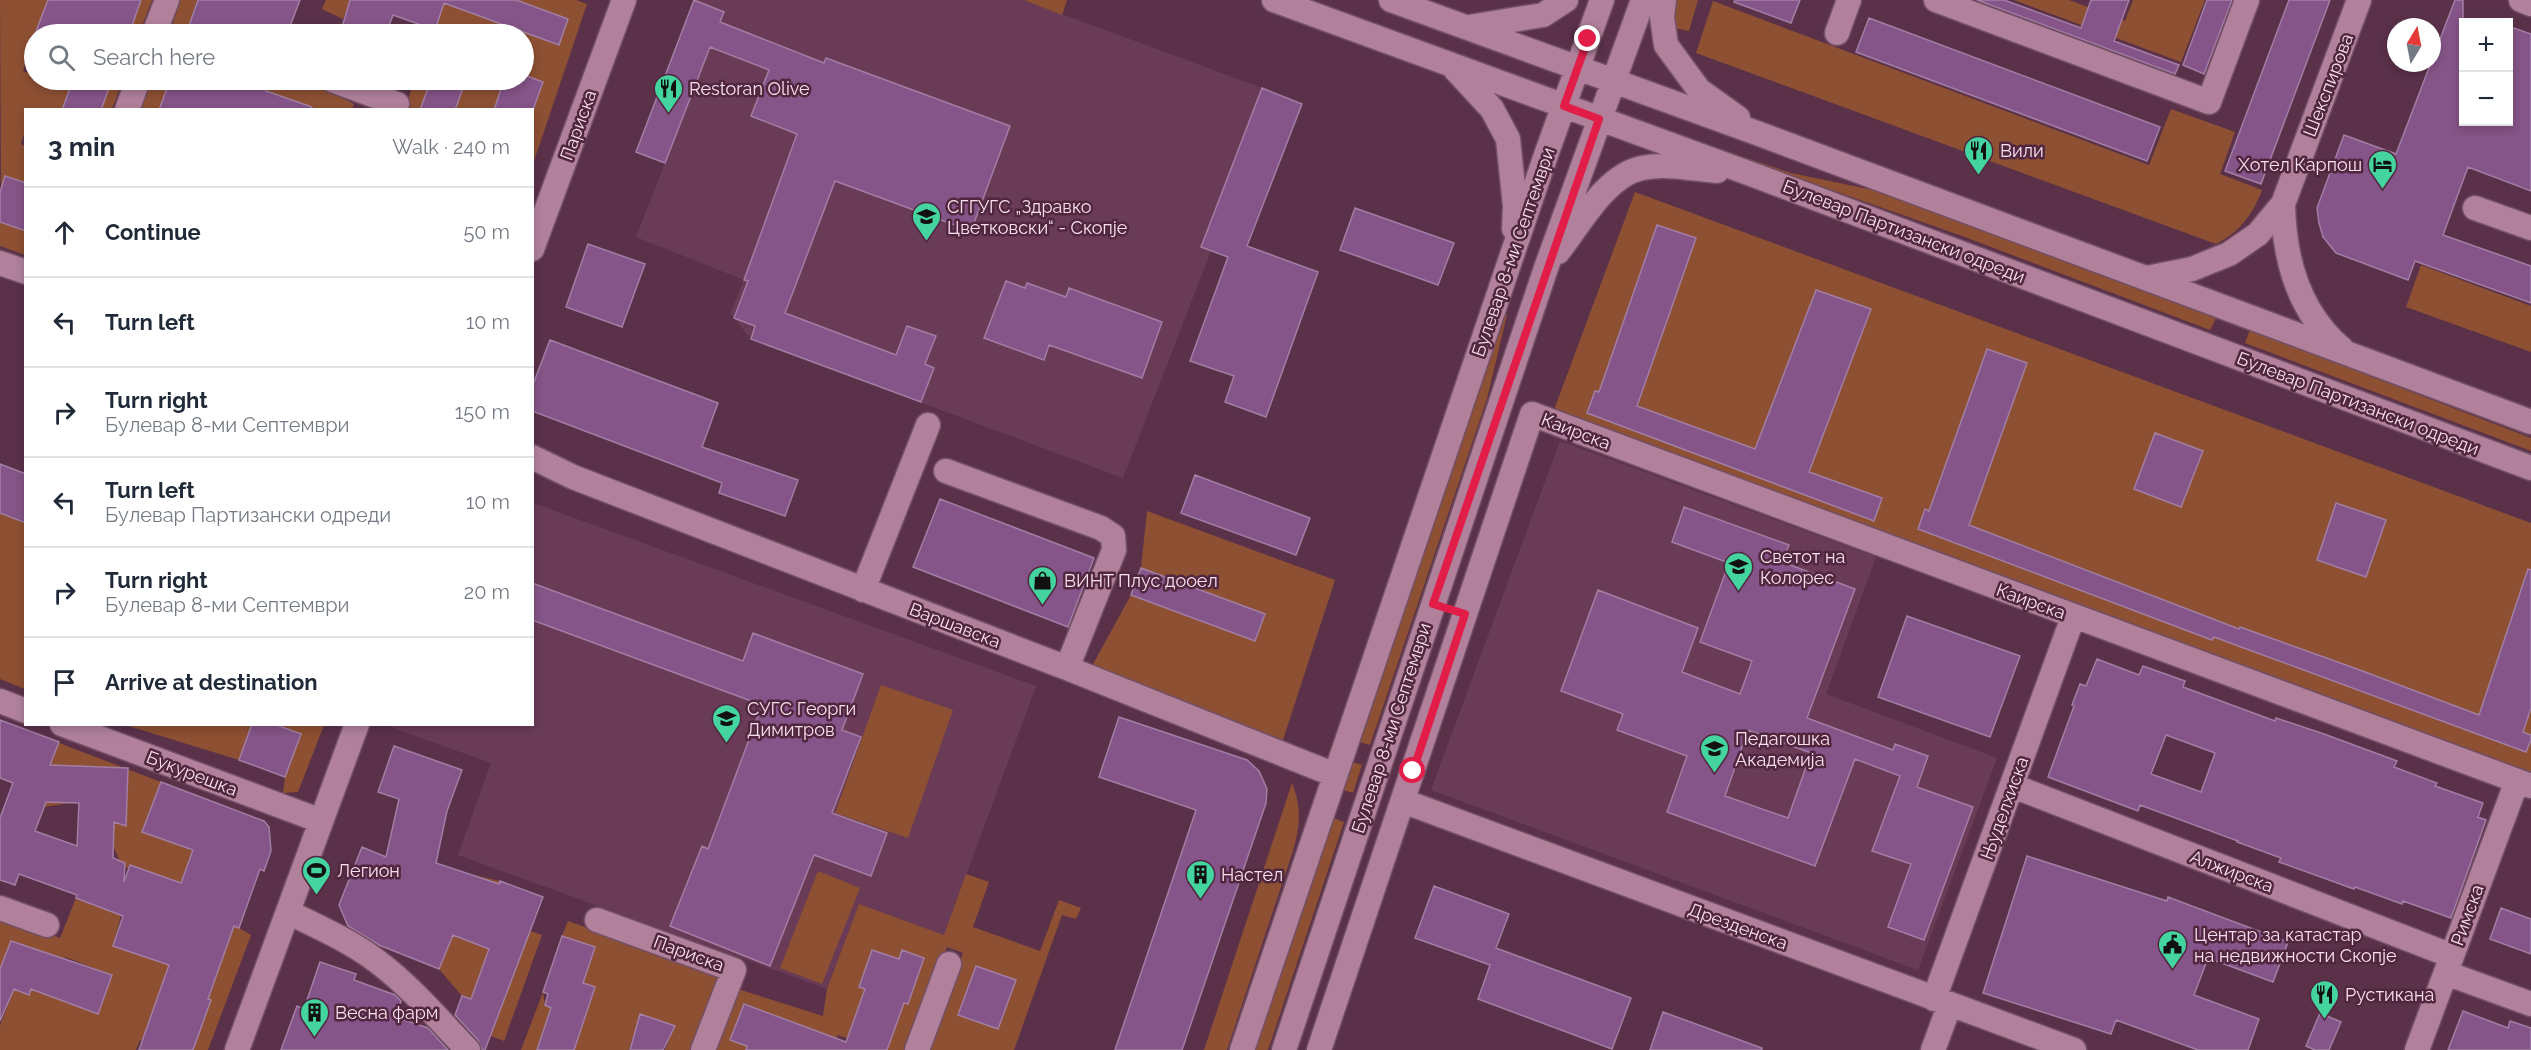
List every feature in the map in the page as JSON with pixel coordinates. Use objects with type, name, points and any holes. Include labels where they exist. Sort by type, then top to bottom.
[{"type":"street","points":[[158,24],[167,0]]},
{"type":"street","name":"Булевар Партизански одреди","points":[[1274,0],[1751,174],[2531,468]]},
{"type":"street","points":[[1391,0],[1765,136],[2531,422]]},
{"type":"street","points":[[1464,27],[1543,15],[1566,0]]},
{"type":"street","name":"Булевар 8-ми Септември","points":[[1242,1050],[1512,253],[1602,0]]},
{"type":"street","name":"Булевар 8-ми Септември","points":[[1284,1050],[1546,268],[1643,0]]},
{"type":"street","points":[[1664,0],[1662,17],[1666,45],[1699,90],[1765,136]]},
{"type":"street","points":[[1837,33],[1849,0]]},
{"type":"street","points":[[1935,0],[2209,102],[2247,0]]},
{"type":"street","name":"Шекспирова","points":[[2147,278],[2192,269],[2229,254],[2258,234],[2283,204],[2360,0]]},
{"type":"street","points":[[2521,0],[2531,4]]},
{"type":"street","name":"Париска","points":[[534,243],[620,1]]},
{"type":"street","points":[[1452,65],[1492,109],[1508,139],[1515,206],[1512,253]]},
{"type":"street","points":[[128,108],[134,90]]},
{"type":"street","points":[[359,90],[397,104],[396,108]]},
{"type":"street","points":[[1546,268],[1603,192],[1622,176],[1642,168],[1668,166],[1751,174]]},
{"type":"street","name":"Шекспирова","points":[[2283,204],[2287,257],[2295,278],[2313,316],[2328,337],[2348,354]]},
{"type":"street","points":[[2475,208],[2531,228]]},
{"type":"street","points":[[0,263],[24,271]]},
{"type":"street","name":"Каирска","points":[[1465,614],[1532,414],[2524,783]]},
{"type":"street","points":[[863,590],[928,425]]},
{"type":"street","name":"Варшавска","points":[[534,458],[573,477],[1067,668],[1335,775]]},
{"type":"street","name":"Варшавска","points":[[534,469],[573,477]]},
{"type":"street","points":[[946,471],[1101,528],[1113,536],[1114,550],[1067,668]]},
{"type":"street","points":[[1319,1050],[1465,614],[1433,604]]},
{"type":"street","name":"Њуделхиска","points":[[1933,1050],[1942,1001],[2013,786],[2073,617]]},
{"type":"street","points":[[0,701],[24,710]]},
{"type":"street","name":"Букурешка","points":[[67,726],[321,821]]},
{"type":"street","points":[[237,1050],[356,726]]},
{"type":"street","name":"Римска","points":[[2418,1050],[2449,964],[2524,783]]},
{"type":"street","name":"Алжирска","points":[[2013,786],[2449,964],[2531,1004]]},
{"type":"street","name":"Дрезденска","points":[[1402,801],[2074,1050]]},
{"type":"street","points":[[1352,844],[1392,834]]},
{"type":"street","points":[[0,908],[47,925]]},
{"type":"street","points":[[288,912],[343,939],[377,961],[414,994],[468,1050]]},
{"type":"street","name":"Париска","points":[[597,920],[734,970],[703,1050]]},
{"type":"street","points":[[917,1050],[949,964]]},
{"type":"shaded area","points":[[0,0],[74,0],[133,21],[141,0],[152,0],[143,24],[91,24],[45,8],[39,24],[24,24],[24,90],[76,90],[104,100],[108,90],[119,90],[112,108],[24,108],[24,134],[21,144],[24,146],[24,183],[6,176],[1,189]]},
{"type":"shaded area","points":[[180,0],[197,0],[189,24],[173,24]]},
{"type":"shaded area","points":[[326,0],[350,0],[343,19],[322,9]]},
{"type":"shaded area","points":[[498,0],[576,0],[587,4],[534,161],[534,109],[543,83],[534,79],[534,24],[437,24],[444,3],[490,20]],"holes":[[[529,5],[568,19],[559,44]]]},
{"type":"shaded area","name":"СГГУГС „Здравко Цветковски“ - Скопје","points":[[694,0],[1024,0],[1262,88],[1201,246],[1211,251],[1123,478],[751,339],[730,313],[744,280],[636,237],[724,12]]},
{"type":"shaded area","points":[[1024,0],[1067,0],[1062,15]]},
{"type":"shaded area","points":[[1670,0],[1698,0],[1689,31],[1670,27]]},
{"type":"shaded area","points":[[2014,0],[2069,0],[2125,21],[2133,0],[2205,0],[2181,62]]},
{"type":"shaded area","points":[[1713,1],[2149,165],[2171,109],[2235,132],[2220,174],[2262,190],[2245,222],[2216,244],[1696,53]]},
{"type":"shaded area","points":[[142,90],[166,90],[160,106],[166,108],[136,108]]},
{"type":"shaded area","points":[[267,90],[326,90],[354,104],[352,108],[315,108],[285,98],[261,108]]},
{"type":"shaded area","points":[[411,90],[453,90],[461,93],[462,90],[501,90],[494,108],[405,108]]},
{"type":"shaded area","points":[[1654,127],[1791,173],[1873,190],[2217,316],[2210,330],[1962,236]]},
{"type":"shaded area","points":[[1635,192],[2531,523],[2531,772],[1554,410]]},
{"type":"shaded area","points":[[0,222],[24,231],[24,255],[0,246]]},
{"type":"shaded area","points":[[2421,265],[2531,306],[2531,352],[2406,307]]},
{"type":"shaded area","points":[[1503,314],[1507,315],[1487,399],[1370,745],[1357,741]]},
{"type":"shaded area","points":[[2250,330],[2531,438],[2531,451],[2245,343]]},
{"type":"shaded area","name":"Педагошка Академија","points":[[1560,441],[1876,557],[1826,694],[1997,758],[1918,970],[1431,790]]},
{"type":"shaded area","name":"СУГС Георги Димитров","points":[[534,503],[1036,686],[944,935],[859,904],[827,989],[458,855],[491,763],[388,726],[534,726]]},
{"type":"shaded area","points":[[1147,511],[1335,580],[1283,740],[1092,666],[1131,595],[1254,641],[1264,614],[1141,568]]},
{"type":"shaded area","points":[[0,513],[24,523],[24,689],[0,679]]},
{"type":"shaded area","points":[[881,685],[953,710],[908,838],[835,813]]},
{"type":"shaded area","points":[[128,726],[252,726],[239,760]]},
{"type":"shaded area","points":[[277,726],[324,726],[298,792],[283,793],[285,777],[301,735]]},
{"type":"shaded area","points":[[59,743],[127,769],[71,766],[69,803],[44,807],[39,794]]},
{"type":"shaded area","points":[[1349,761],[1362,765],[1353,793],[1340,789]]},
{"type":"shaded area","points":[[128,769],[161,782],[143,832],[193,851],[173,904],[239,928],[251,935],[208,1050],[166,1050],[140,1040],[136,1050],[0,1050],[0,1025],[12,995],[0,990],[0,984],[29,995],[44,953],[11,941],[0,969],[0,916],[60,938],[76,898],[121,915],[113,946],[145,956],[133,870],[122,866],[113,845],[115,813],[127,805]],"holes":[[[65,957],[112,975],[98,1014],[51,996]]]},
{"type":"shaded area","points":[[1292,783],[1299,817],[1293,851],[1227,1050],[1204,1050]]},
{"type":"shaded area","points":[[1330,817],[1344,822],[1268,1050],[1254,1050]]},
{"type":"shaded area","points":[[818,871],[860,888],[822,984],[780,968]]},
{"type":"shaded area","points":[[966,874],[989,882],[973,927],[1040,951],[1059,900],[1081,908],[1076,919],[1062,915],[1014,1050],[928,1050],[963,953],[947,947],[907,1050],[887,1050],[854,1018],[847,1038],[838,1035],[833,1050],[818,1032],[745,1004],[731,1040],[747,1046],[746,1050],[709,1050],[728,986],[823,1016],[827,989],[859,904],[944,935]],"holes":[[[872,950],[899,959],[902,950],[924,958],[908,1004],[860,987]]]},
{"type":"shaded area","points":[[473,875],[500,881],[477,943],[489,949],[471,999],[462,996],[439,969]]},
{"type":"shaded area","points":[[568,921],[721,976],[692,1050],[665,1050],[674,1026],[640,1014],[629,1050],[574,1050],[595,988],[583,983],[595,947],[562,936]]},
{"type":"shaded area","points":[[530,931],[542,935],[504,1041],[491,1036]]},
{"type":"shaded area","points":[[543,992],[545,1005],[551,1008],[537,1050],[521,1050]]},
{"type":"building","points":[[48,0],[141,0],[133,24],[39,24]]},
{"type":"building","points":[[198,0],[300,0],[291,24],[190,24]]},
{"type":"building","points":[[350,0],[516,0],[568,19],[559,45],[534,36],[534,24],[502,24],[444,3],[437,24],[418,24],[393,15],[390,24],[343,24]]},
{"type":"building","points":[[694,0],[724,12],[720,22],[824,63],[826,58],[1010,126],[971,231],[835,181],[785,313],[896,355],[907,326],[936,336],[925,364],[934,368],[921,402],[751,339],[755,326],[734,318],[748,281],[744,280],[797,134],[751,116],[769,70],[710,47],[665,163],[636,152]]},
{"type":"building","points":[[1735,0],[1800,0],[1791,23],[1734,2]]},
{"type":"building","points":[[1977,0],[2004,0],[2081,28],[2091,0],[2129,0],[2114,41],[2179,65],[2175,74]]},
{"type":"building","points":[[2207,0],[2232,0],[2204,74],[2183,65]]},
{"type":"building","points":[[2289,0],[2330,0],[2261,184],[2225,171]]},
{"type":"building","points":[[2455,0],[2463,0],[2463,18],[2459,18],[2459,126],[2513,126],[2513,28],[2531,34],[2531,191],[2468,167],[2443,235],[2531,266],[2531,303],[2415,261],[2408,280],[2336,253],[2323,237],[2317,208],[2344,135],[2396,154],[2427,72],[2441,72],[2441,37]]},
{"type":"building","points":[[1869,18],[2160,127],[2147,161],[1856,52]]},
{"type":"building","points":[[534,79],[543,82],[534,108],[495,108],[501,90],[534,90]]},
{"type":"building","points":[[1262,88],[1302,104],[1247,246],[1318,272],[1266,417],[1225,402],[1234,376],[1190,361],[1228,257],[1201,247]]},
{"type":"building","points":[[69,90],[108,90],[102,108],[63,108]]},
{"type":"building","points":[[166,90],[266,90],[312,107],[312,108],[160,108]]},
{"type":"building","points":[[427,90],[462,90],[456,108],[421,108]]},
{"type":"building","points":[[5,176],[24,182],[24,230],[0,222],[0,192]]},
{"type":"building","points":[[1355,208],[1454,243],[1438,285],[1340,250]]},
{"type":"building","points":[[1657,225],[1696,238],[1637,406],[1755,449],[1816,290],[1871,309],[1809,472],[1882,498],[1874,521],[1587,413],[1595,391],[1599,392]]},
{"type":"building","points":[[588,244],[645,264],[622,327],[566,307]]},
{"type":"building","points":[[1006,281],[1025,288],[1027,283],[1066,297],[1069,288],[1162,322],[1142,378],[1049,345],[1044,360],[984,338]]},
{"type":"building","points":[[550,340],[718,403],[702,447],[798,480],[785,516],[719,493],[722,483],[534,412],[534,382]]},
{"type":"building","points":[[1987,349],[2027,363],[1969,525],[2239,629],[2240,627],[2479,715],[2528,569],[2531,570],[2531,708],[2523,732],[2531,735],[2531,740],[2526,752],[2214,637],[2212,640],[1918,529],[1925,509],[1929,511]]},
{"type":"building","points":[[2155,433],[2203,451],[2181,507],[2134,489]]},
{"type":"building","points":[[0,464],[24,473],[24,522],[0,513]]},
{"type":"building","points":[[1195,475],[1310,518],[1296,555],[1181,513]]},
{"type":"building","points":[[940,499],[1094,558],[1068,627],[913,567]]},
{"type":"building","points":[[2336,503],[2386,520],[2366,577],[2317,560]]},
{"type":"building","points":[[1684,507],[1789,545],[1782,562],[1855,589],[1807,718],[1893,750],[1895,744],[1928,756],[1917,787],[1973,807],[1924,940],[1888,927],[1911,864],[1872,851],[1900,776],[1855,759],[1815,866],[1667,812],[1687,756],[1617,730],[1623,714],[1561,691],[1598,590],[1698,628],[1682,672],[1740,694],[1752,661],[1700,642],[1729,563],[1672,542]],"holes":[[[1748,730],[1811,753],[1788,818],[1725,796]]]},
{"type":"building","points":[[1141,568],[1265,614],[1255,641],[1131,595]]},
{"type":"building","points":[[534,584],[743,661],[753,633],[863,674],[842,730],[861,737],[832,813],[887,833],[871,876],[814,855],[770,966],[670,926],[702,846],[708,849],[762,705],[534,621]]},
{"type":"building","points":[[1907,616],[2020,656],[1990,737],[1878,697]]},
{"type":"building","points":[[2097,659],[2139,675],[2143,666],[2185,681],[2183,687],[2275,721],[2276,718],[2397,761],[2394,767],[2437,783],[2435,786],[2483,803],[2478,817],[2486,820],[2451,918],[2403,901],[2402,904],[2355,887],[2354,889],[2279,862],[2281,858],[2238,841],[2140,805],[2138,811],[2048,777],[2080,684],[2086,686]],"holes":[[[2166,735],[2215,753],[2201,792],[2151,774]]]},
{"type":"building","name":"Настел","points":[[1119,717],[1247,760],[1259,771],[1267,789],[1266,803],[1182,1050],[1115,1050],[1196,810],[1099,777]]},
{"type":"building","points":[[0,720],[59,742],[50,765],[128,768],[126,826],[114,822],[113,858],[125,863],[124,882],[130,865],[181,883],[193,850],[142,832],[161,782],[264,821],[269,827],[271,851],[264,871],[260,869],[239,928],[234,926],[193,1050],[139,1050],[169,965],[113,946],[123,916],[76,898],[77,895],[19,874],[15,885],[0,880],[0,818],[13,783],[0,778]],"holes":[[[46,802],[79,803],[77,846],[35,831]]]},
{"type":"building","points":[[251,726],[279,726],[301,734],[285,777],[239,760]]},
{"type":"building","points":[[394,746],[462,770],[447,811],[436,863],[499,884],[500,881],[543,897],[485,1050],[482,1050],[478,1040],[455,1015],[462,996],[471,999],[489,949],[453,935],[439,969],[379,945],[348,926],[339,905],[362,847],[386,857],[399,799],[378,792]]},
{"type":"building","points":[[2027,856],[2167,901],[2168,897],[2288,942],[2273,982],[2208,958],[2194,995],[2259,1019],[2248,1050],[2198,1050],[2116,1020],[2111,1034],[1983,993]]},
{"type":"building","points":[[1434,886],[1509,914],[1496,948],[1631,998],[1612,1049],[1478,999],[1490,965],[1415,938]]},
{"type":"building","points":[[2501,908],[2531,919],[2531,954],[2490,939]]},
{"type":"building","points":[[562,936],[595,947],[583,983],[595,987],[574,1050],[537,1050],[551,1008],[545,1005],[548,994],[543,992]]},
{"type":"building","points":[[11,941],[112,975],[98,1014],[31,989],[29,995],[14,989],[0,1021],[0,969]]},
{"type":"building","points":[[872,950],[899,959],[902,950],[924,958],[908,1004],[904,1003],[887,1050],[746,1050],[747,1046],[730,1040],[744,1004],[846,1042],[865,989],[859,987]]},
{"type":"building","points":[[320,962],[356,974],[354,980],[395,995],[401,1001],[399,1008],[408,1012],[404,1020],[428,1028],[448,1050],[281,1050],[297,1006],[304,1009]]},
{"type":"building","points":[[976,966],[1016,980],[998,1029],[958,1015]]},
{"type":"building","points":[[2463,1011],[2508,1028],[2510,1021],[2531,1028],[2531,1050],[2448,1050]]},
{"type":"building","points":[[1663,1012],[1762,1048],[1762,1050],[1650,1050]]},
{"type":"building","points":[[2320,1013],[2341,1022],[2329,1050],[2315,1050],[2306,1046]]},
{"type":"building","points":[[640,1014],[675,1026],[663,1050],[630,1050]]},
{"type":"place","name":"Restoran Olive","points":[[668,114]]},
{"type":"place","name":"Вили","points":[[1979,176]]},
{"type":"place","name":"Хотел Карпош","points":[[2383,190]]},
{"type":"place","name":"СГГУГС „Здравко Цветковски“ - Скопје","points":[[926,242]]},
{"type":"place","name":"Светот на Колорес","points":[[1739,592]]},
{"type":"place","name":"ВИНТ Плус дооел","points":[[1043,606]]},
{"type":"place","name":"СУГС Георги Димитров","points":[[726,744]]},
{"type":"place","name":"Педагошка Академија","points":[[1714,774]]},
{"type":"place","name":"Легион","points":[[316,896]]},
{"type":"place","name":"Настел","points":[[1200,900]]},
{"type":"place","name":"Центар за катастар на недвижности Скопје","points":[[2173,970]]},
{"type":"place","name":"Рустикана","points":[[2324,1020]]},
{"type":"place","name":"Весна фарм","points":[[314,1038]]},
{"type":"route","points":[[1413,771],[1465,614],[1433,604],[1499,404],[1599,119],[1564,106],[1588,39]]}]
